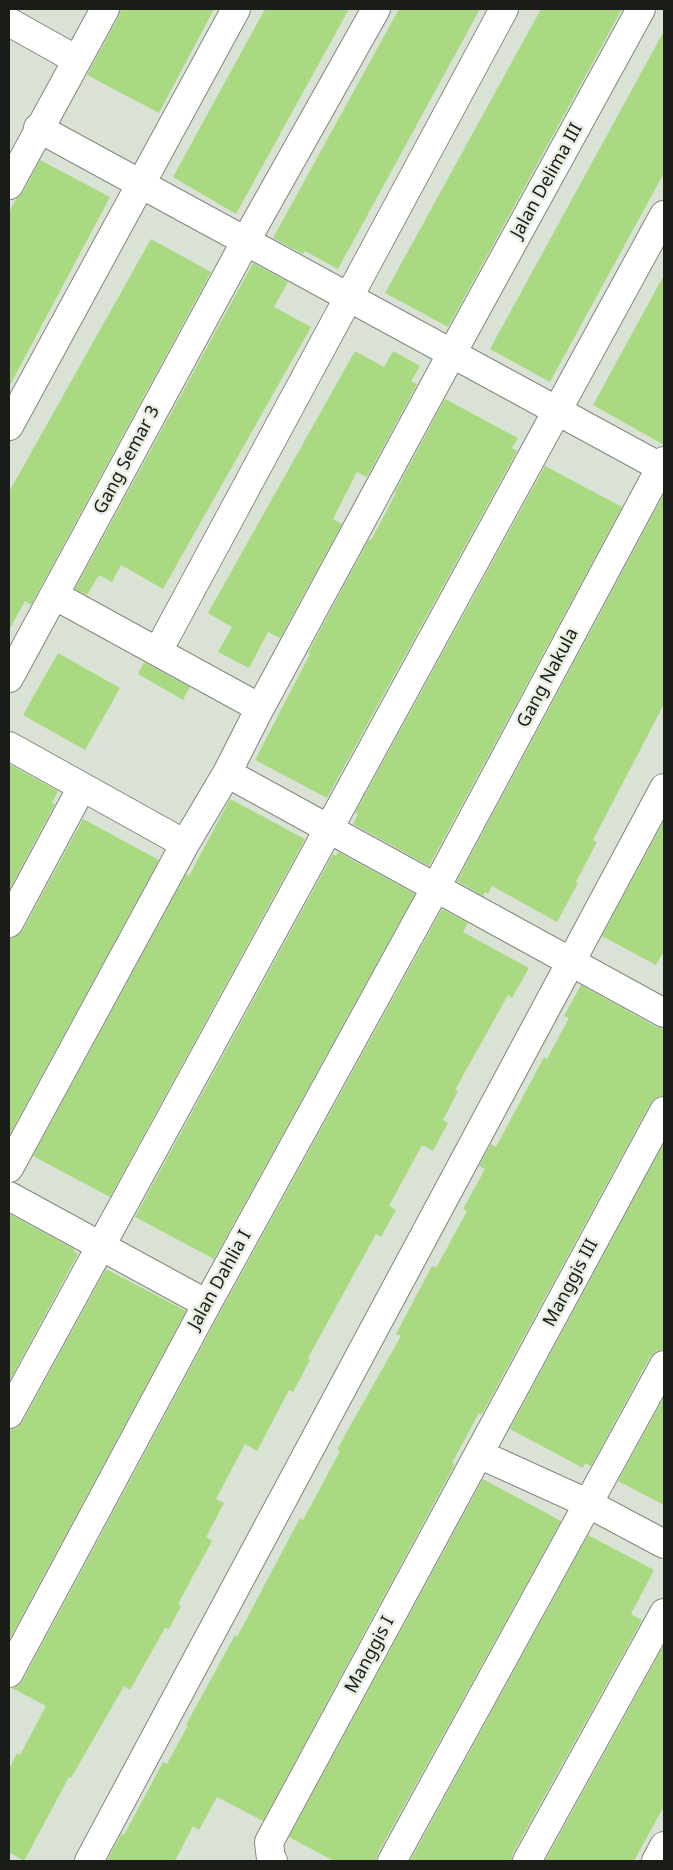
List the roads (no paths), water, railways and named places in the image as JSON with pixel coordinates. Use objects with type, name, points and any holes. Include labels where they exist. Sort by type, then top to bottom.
[{"type":"street","points":[[9,185],[38,128],[105,9]]},
{"type":"street","points":[[9,426],[236,9]]},
{"type":"street","name":"Gang Semar 3","points":[[11,667],[54,595],[246,241],[376,9]]},
{"type":"street","points":[[158,651],[347,296],[504,9]]},
{"type":"street","name":"Jalan Delima III","points":[[9,1168],[185,844],[227,773],[260,708],[641,9]]},
{"type":"street","points":[[9,22],[77,60]]},
{"type":"street","points":[[38,128],[452,354],[663,466]]},
{"type":"street","points":[[9,1414],[664,215]]},
{"type":"street","name":"Gang Nakula","points":[[435,889],[663,466]]},
{"type":"street","points":[[54,595],[260,708]]},
{"type":"street","points":[[9,746],[185,844]]},
{"type":"street","points":[[227,773],[329,828],[435,889],[664,1013]]},
{"type":"street","points":[[9,924],[82,787]]},
{"type":"street","points":[[89,1861],[664,788]]},
{"type":"street","name":"Jalan Dahlia I","points":[[9,1673],[207,1304],[435,889]]},
{"type":"street","name":"Manggis III","points":[[479,1454],[664,1112]]},
{"type":"street","points":[[9,1196],[207,1304]]},
{"type":"street","points":[[392,1861],[664,1365]]},
{"type":"street","points":[[479,1454],[589,1504],[664,1544]]},
{"type":"street","name":"Manggis I","points":[[272,1860],[269,1842],[479,1454]]},
{"type":"street","points":[[527,1861],[664,1613]]},
{"type":"street","points":[[656,1861],[664,1846]]}]
